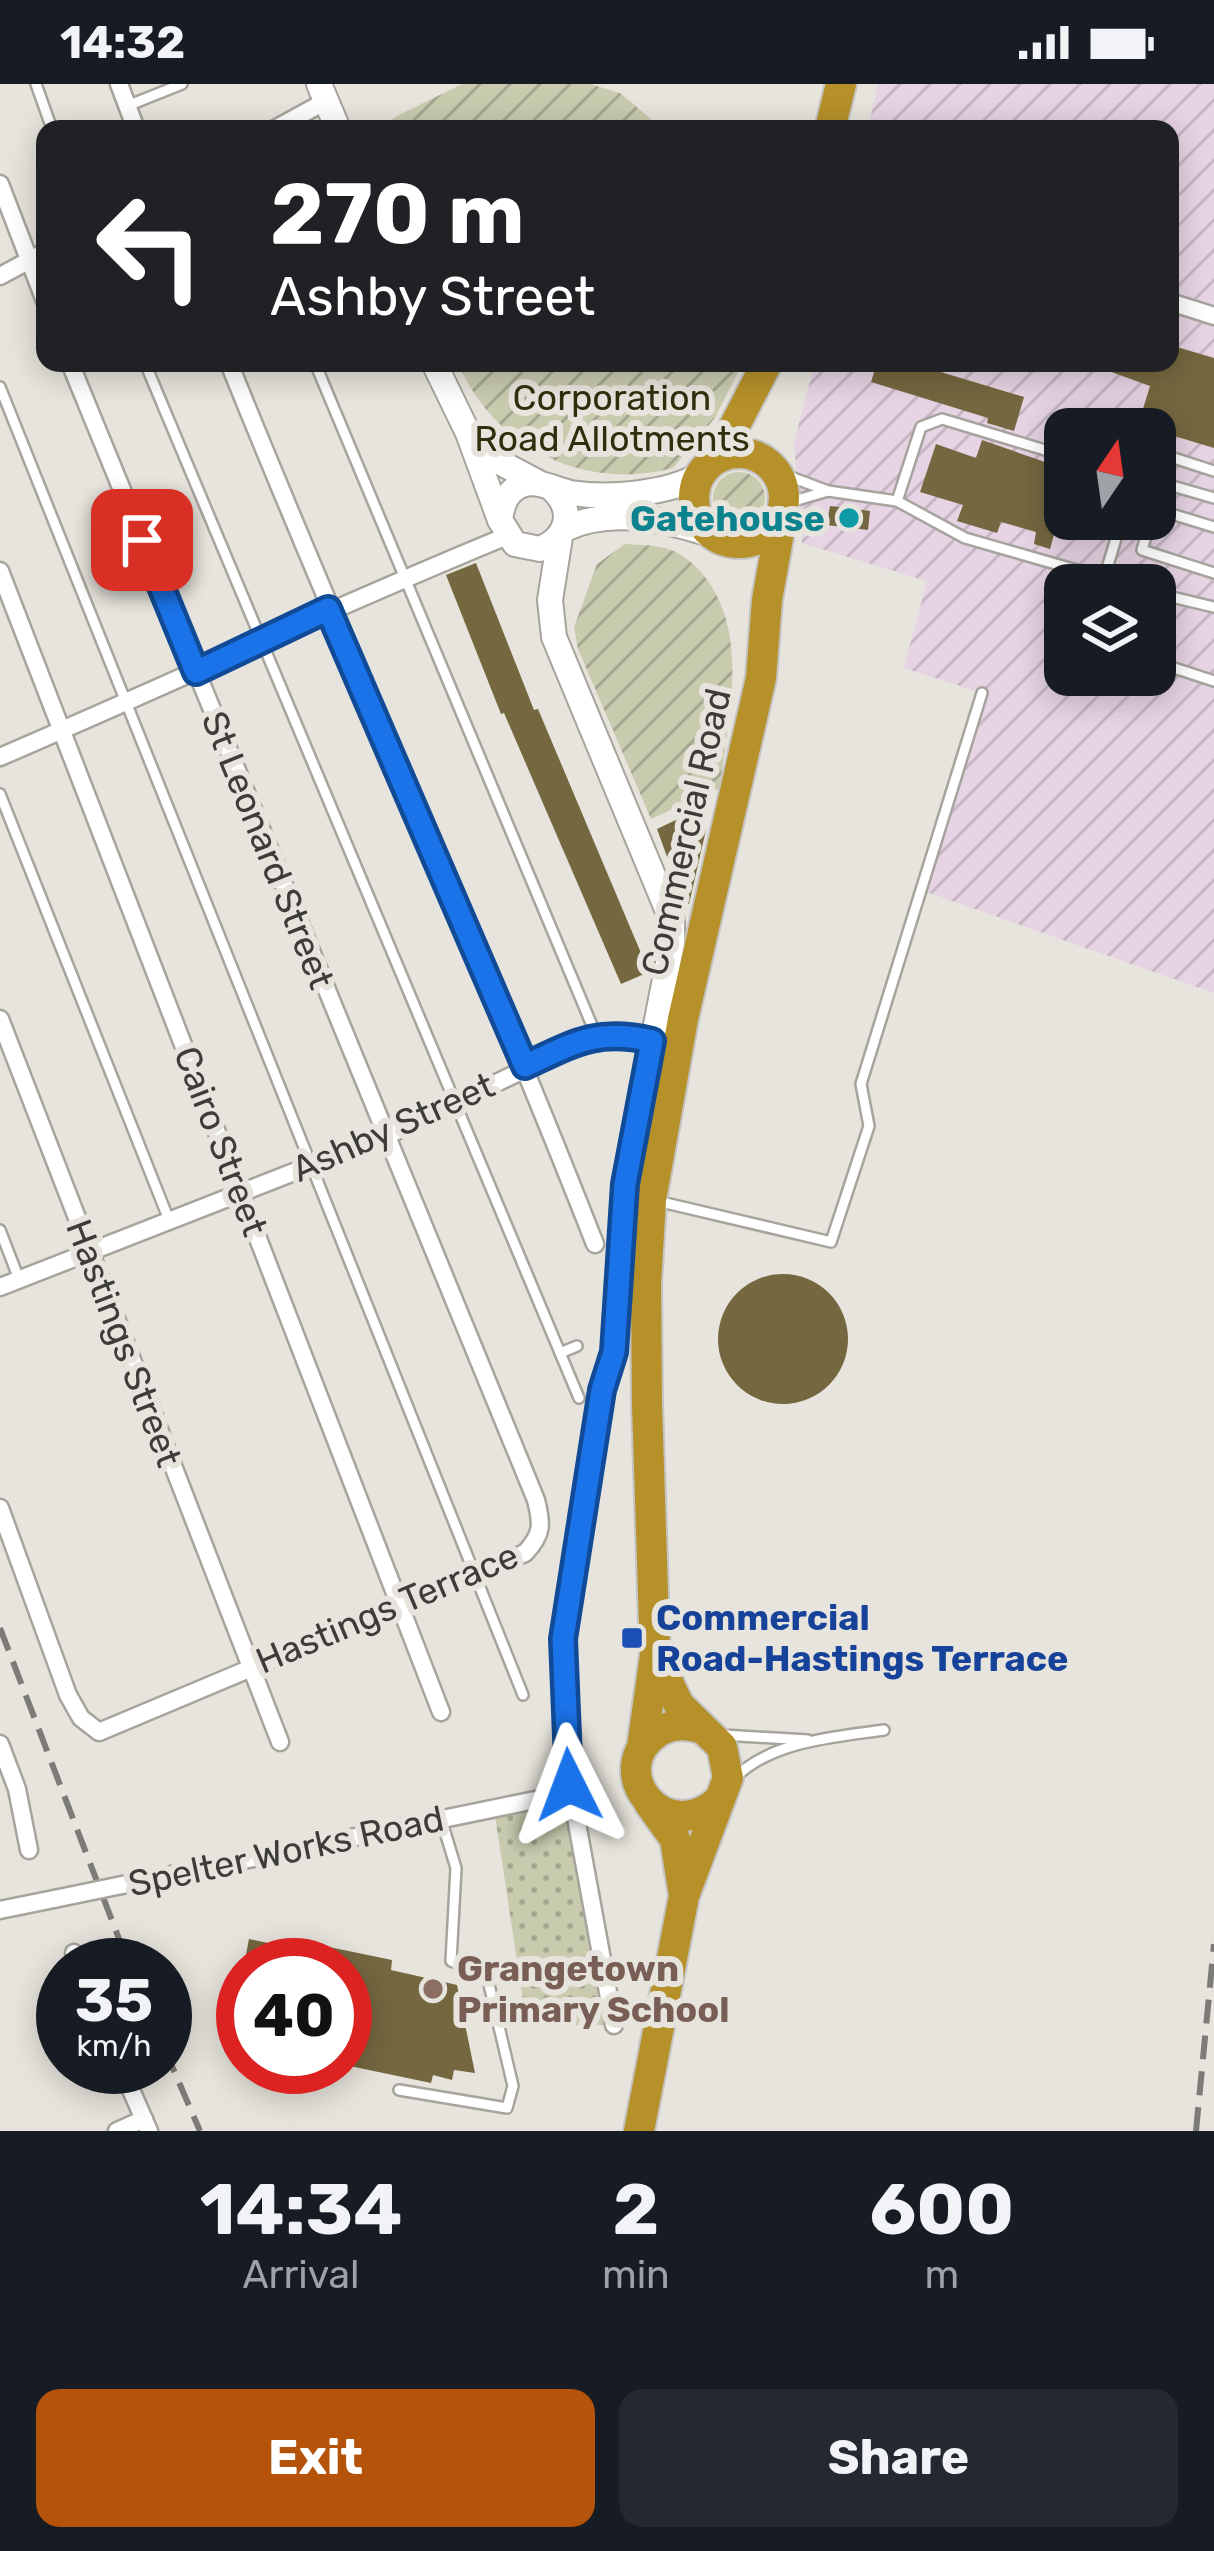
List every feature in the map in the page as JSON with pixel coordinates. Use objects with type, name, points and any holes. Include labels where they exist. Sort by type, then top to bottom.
[{"type":"highway","points":[[832,120],[841,84]]},
{"type":"highway","points":[[719,539],[748,543],[764,537],[784,507],[782,484],[767,464],[762,375]]},
{"type":"highway","points":[[762,375],[694,489],[695,510],[741,558],[766,600]]},
{"type":"highway","points":[[709,466],[732,454],[767,464]]},
{"type":"highway","name":"Commercial Road","points":[[642,1747],[655,1655],[647,1404],[651,1200],[683,1019],[761,678],[766,600],[784,507]]},
{"type":"highway","name":"Commercial Road","points":[[655,1655],[679,1705],[707,1732]]},
{"type":"highway","points":[[639,2131],[683,1896],[722,1793],[727,1756],[707,1732],[680,1724],[664,1728],[642,1747],[636,1773],[645,1798],[675,1839],[683,1896]]},
{"type":"highway","points":[[645,1798],[657,1810],[674,1816],[695,1815],[722,1793]]},
{"type":"street","points":[[119,84],[133,120]]},
{"type":"street","points":[[287,120],[323,93]]},
{"type":"street","points":[[0,184],[36,255]]},
{"type":"street","points":[[0,277],[36,258]]},
{"type":"street","points":[[1179,305],[1214,316]]},
{"type":"street","name":"St Leonard Street","points":[[74,372],[386,1136]]},
{"type":"street","points":[[233,372],[328,609],[525,1066],[595,1244]]},
{"type":"street","points":[[438,372],[507,534],[534,566],[550,600]]},
{"type":"street","points":[[468,433],[501,464],[575,494],[680,487],[709,466]]},
{"type":"street","points":[[507,534],[506,496],[518,487],[546,486],[566,506],[550,600]]},
{"type":"street","points":[[0,757],[507,534],[540,549],[579,522],[625,518],[676,523],[719,539]]},
{"type":"street","name":"Cairo Street","points":[[0,571],[441,1712]]},
{"type":"street","name":"Commercial Road","points":[[550,600],[554,637],[672,921],[672,944],[625,1184],[614,1352],[602,1390],[563,1639],[569,1785]]},
{"type":"street","name":"Hastings Street","points":[[0,1019],[280,1742]]},
{"type":"street","name":"Ashby Street","points":[[0,1287],[386,1136],[596,1035],[618,1033],[652,1041]]},
{"type":"street","name":"Hastings Terrace","points":[[0,1508],[68,1695],[81,1718],[99,1732],[525,1552],[537,1540],[542,1525],[536,1500],[386,1136]]},
{"type":"street","points":[[0,1744],[17,1789],[29,1850]]},
{"type":"street","points":[[569,1785],[614,2025]]},
{"type":"street","name":"Spelter Works Road","points":[[0,1910],[540,1799],[569,1785]]},
{"type":"street","points":[[118,2131],[147,2125],[133,2094]]},
{"type":"lane","points":[[36,84],[49,120]]},
{"type":"lane","points":[[128,106],[182,84]]},
{"type":"lane","points":[[149,372],[579,1398]]},
{"type":"lane","points":[[319,372],[596,1035]]},
{"type":"lane","points":[[0,388],[523,1696]]},
{"type":"lane","points":[[897,501],[921,427],[942,419],[1044,450]]},
{"type":"lane","points":[[1176,459],[1214,471]]},
{"type":"lane","points":[[767,464],[828,491],[897,501],[964,538],[1051,564]]},
{"type":"lane","points":[[1176,487],[1214,499]]},
{"type":"lane","points":[[784,507],[828,491]]},
{"type":"lane","points":[[1176,515],[1214,527]]},
{"type":"lane","points":[[1145,540],[1142,550],[1214,573]]},
{"type":"lane","points":[[1176,598],[1214,607]]},
{"type":"lane","points":[[1176,669],[1214,681]]},
{"type":"lane","points":[[651,1200],[831,1242],[869,1126],[861,1084],[982,693]]},
{"type":"lane","points":[[0,794],[169,1220]]},
{"type":"lane","points":[[0,1230],[19,1279]]},
{"type":"lane","points":[[560,1353],[577,1346]]},
{"type":"lane","points":[[722,1793],[744,1768],[815,1741],[884,1730]]},
{"type":"lane","points":[[707,1732],[815,1741]]},
{"type":"lane","points":[[399,2090],[508,2108],[513,2086],[487,1976],[451,1961],[456,1868],[441,1819]]},
{"type":"shaded area","points":[[878,84],[1214,84],[1214,993],[921,890],[982,693],[904,668],[927,581],[802,543],[794,442],[813,372],[1179,372],[1179,120],[870,120]]},
{"type":"green space","points":[[462,84],[590,84],[620,93],[652,120],[392,120]]},
{"type":"green space","name":"Corporation Road Allotments","points":[[463,372],[738,372],[714,419],[673,468],[640,474],[607,474],[545,456],[494,418]]},
{"type":"green space","points":[[739,472],[757,480],[765,498],[757,516],[739,524],[721,516],[713,498],[721,480]]},
{"type":"green space","name":"Corporation Road Allotments","points":[[625,544],[666,548],[695,566],[717,596],[731,648],[731,704],[720,788],[651,819],[578,649],[574,627],[597,564]]},
{"type":"green space","points":[[540,1799],[577,1828],[614,2025],[527,2026],[494,1809]]},
{"type":"building","points":[[1179,348],[1214,358],[1214,448],[1176,436],[1176,408],[1143,408],[1150,386],[1111,372],[1179,372]]},
{"type":"building","points":[[874,372],[941,372],[1024,397],[1014,431],[987,423],[988,418],[871,382]]},
{"type":"building","points":[[982,440],[1044,462],[1044,540],[1052,540],[1050,549],[1034,544],[1036,532],[1001,522],[997,533],[957,521],[963,505],[920,492],[936,444],[976,458]]},
{"type":"building","name":"Gatehouse","points":[[830,506],[870,511],[868,530],[827,525]]},
{"type":"building","points":[[476,563],[534,710],[538,709],[649,972],[621,984],[501,714],[446,575]]},
{"type":"building","points":[[695,811],[706,830],[689,904],[683,901],[657,829]]},
{"type":"building","points":[[783,1274],[808,1279],[829,1293],[843,1314],[848,1339],[843,1364],[829,1385],[808,1399],[783,1404],[758,1399],[737,1385],[723,1364],[718,1339],[723,1314],[737,1293],[758,1279]]},
{"type":"building","points":[[372,1956],[392,1960],[391,1970],[457,1985],[475,2073],[454,2070],[452,2080],[433,2075],[431,2083],[372,2071]]},
{"type":"railway","points":[[0,1628],[119,1938]]},
{"type":"railway","points":[[1196,2131],[1214,1944]]},
{"type":"railway","points":[[184,2094],[200,2131]]},
{"type":"place","name":"Gatehouse","points":[[849,518]]},
{"type":"place","name":"Commercial Road-Hastings Terrace","points":[[632,1638]]},
{"type":"place","name":"Grangetown Primary School","points":[[433,1989]]},
{"type":"route","points":[[142,540],[196,672],[328,609],[525,1066],[596,1035],[618,1033],[652,1041],[625,1184],[614,1352],[602,1390],[563,1639],[569,1785]]}]
